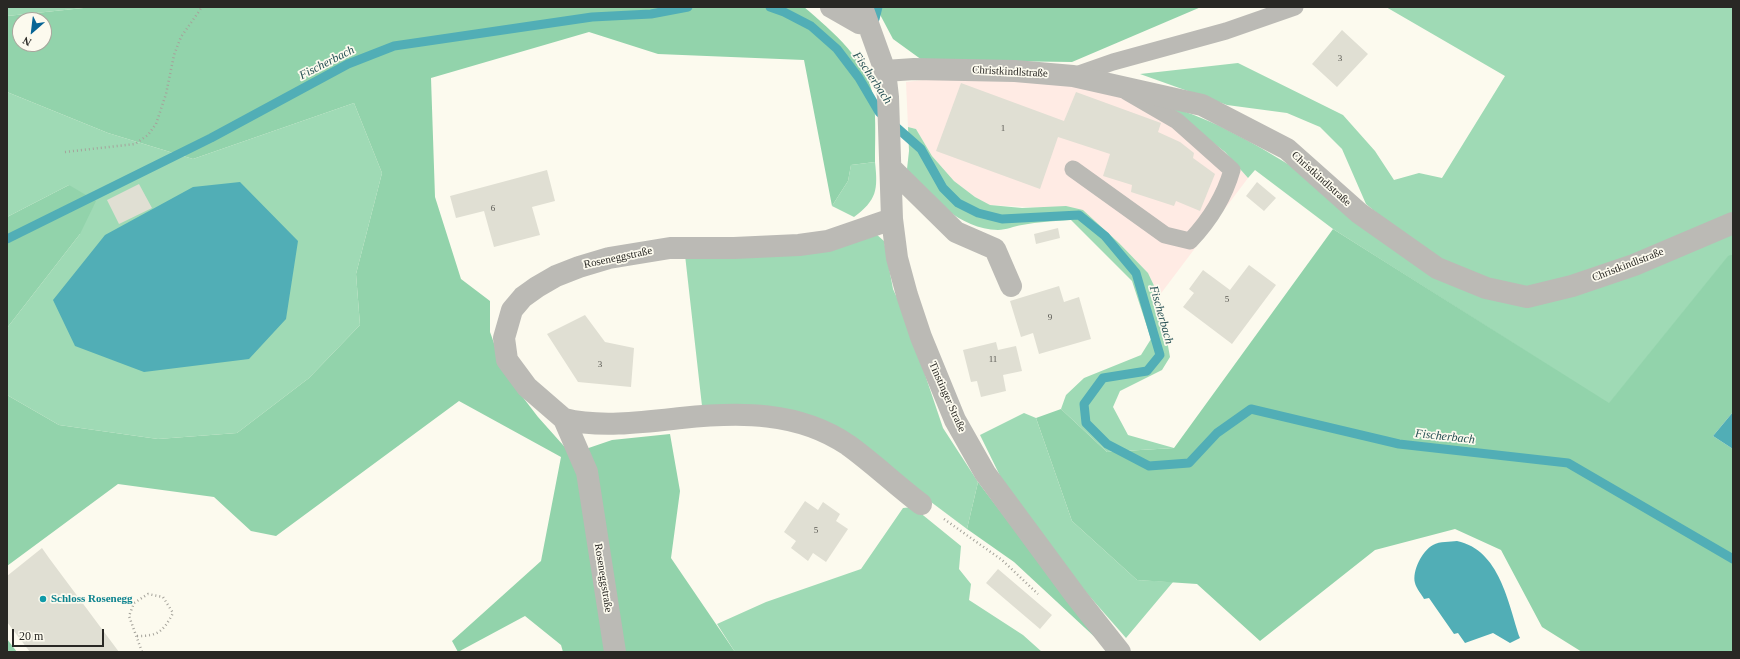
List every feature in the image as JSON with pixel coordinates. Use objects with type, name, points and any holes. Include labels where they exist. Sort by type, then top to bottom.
[{"type":"street","points":[[831,7],[859,23],[865,15]]},
{"type":"street","points":[[865,15],[886,71]]},
{"type":"street","name":"Christkindlstraße","points":[[886,71],[914,69],[1016,71],[1073,76],[1202,105],[1287,149],[1360,213],[1437,268],[1486,288],[1527,297],[1572,286],[1634,265],[1733,223]]},
{"type":"street","name":"Tinstinger Straße","points":[[886,71],[892,219],[897,258],[921,337],[955,420],[986,473],[1075,595],[1120,652]]},
{"type":"street","points":[[890,160],[956,232],[995,249],[1011,286]]},
{"type":"street","name":"Roseneggstraße","points":[[615,652],[587,472],[564,419],[527,387],[507,360],[504,338],[512,310],[523,297],[537,287],[579,267],[636,252],[670,248],[734,248],[806,244],[828,241],[892,219]]},
{"type":"street","points":[[564,419],[592,423],[652,421],[738,414],[768,416],[794,420],[822,431],[848,446],[921,504]]},
{"type":"lane","points":[[1073,76],[1113,62],[1226,31],[1295,7]]},
{"type":"lane","points":[[1073,169],[1165,235],[1190,241],[1206,224],[1226,190],[1232,170],[1177,121],[1113,84]]},
{"type":"path","points":[[65,152],[135,144],[148,134],[156,124],[163,102],[174,55],[181,37],[202,7]]},
{"type":"path","points":[[921,504],[1002,560],[1042,597]]},
{"type":"path","points":[[137,636],[149,636],[164,629],[173,613],[163,597],[148,594],[134,604],[129,616],[142,652]]},
{"type":"shaded area","points":[[940,78],[1062,83],[1111,91],[1225,152],[1248,178],[1159,296],[1148,273],[1119,243],[1083,210],[989,205],[975,197],[954,181],[932,156],[916,129],[908,127],[906,82]]},
{"type":"green space","points":[[7,7],[93,7],[45,12],[12,12],[12,15],[7,16]]},
{"type":"green space","points":[[93,7],[804,7],[848,48],[857,60],[871,86],[874,101],[875,162],[851,165],[848,181],[832,206],[804,60],[658,54],[589,32],[431,78],[435,197],[461,279],[490,301],[490,332],[505,374],[538,417],[571,454],[612,440],[670,434],[680,491],[671,558],[735,652],[563,652],[561,645],[525,616],[458,652],[452,641],[541,561],[561,457],[459,401],[276,536],[251,531],[214,497],[118,484],[7,566],[7,395],[59,425],[158,439],[237,433],[309,378],[360,325],[356,274],[382,173],[354,103],[193,159],[108,133],[7,92],[7,16],[12,15],[12,52],[52,52],[52,12],[45,12]]},
{"type":"green space","points":[[876,7],[1201,7],[1072,62],[922,60],[893,39]]},
{"type":"green space","points":[[1386,7],[1733,7],[1733,254],[1728,257],[1609,404],[1333,229],[1255,170],[1248,178],[1225,152],[1164,105],[1201,118],[1254,144],[1406,237],[1366,204],[1342,149],[1320,127],[1287,113],[1227,105],[1140,74],[1238,63],[1343,115],[1375,151],[1394,180],[1419,173],[1442,178],[1505,76]]},
{"type":"green space","points":[[7,92],[108,133],[193,159],[354,103],[382,173],[356,274],[360,325],[309,378],[237,433],[158,439],[59,425],[7,395],[7,328],[80,234],[69,185],[7,217]]},
{"type":"green space","points":[[908,127],[916,129],[932,156],[954,181],[975,197],[990,205],[1022,208],[1066,206],[1083,210],[1119,243],[1148,273],[1159,296],[1170,357],[1162,370],[1120,391],[1113,407],[1128,435],[1174,448],[1107,452],[1061,409],[1066,395],[1084,378],[1141,355],[1151,339],[1132,281],[1071,220],[1034,223],[998,230],[971,224],[946,210],[925,190],[907,169],[909,151]]},
{"type":"green space","points":[[875,162],[876,187],[872,200],[862,211],[854,217],[832,206],[848,181],[851,165]]},
{"type":"green space","points":[[69,185],[96,201],[80,234],[7,328],[7,217]]},
{"type":"green space","points":[[1333,229],[1609,403],[1728,256],[1733,254],[1733,412],[1713,436],[1733,449],[1733,652],[1582,652],[1542,627],[1501,550],[1455,529],[1375,550],[1260,641],[1197,584],[1137,580],[1072,521],[1036,418],[1061,409],[1107,452],[1174,448]]},
{"type":"green space","points":[[876,234],[884,241],[893,289],[906,318],[943,428],[978,482],[967,529],[839,433],[702,406],[685,255]]},
{"type":"green space","points":[[1024,413],[1036,418],[1072,521],[1137,580],[1173,582],[1126,638],[1084,590],[1008,492],[980,435]]},
{"type":"green space","points":[[978,482],[1099,641],[1014,562],[967,529]]},
{"type":"green space","points":[[913,507],[961,546],[959,569],[971,584],[969,600],[1023,635],[1042,652],[735,652],[717,624],[766,602],[861,569],[903,508]]},
{"type":"green space","points":[[7,639],[17,652],[7,652]]},
{"type":"water","points":[[240,182],[298,241],[286,319],[249,359],[144,372],[75,346],[53,300],[105,235],[193,187]]},
{"type":"water","points":[[1733,412],[1733,449],[1713,436]]},
{"type":"water","points":[[1457,541],[1472,546],[1493,566],[1506,594],[1520,638],[1510,643],[1493,633],[1465,643],[1458,633],[1454,634],[1429,598],[1424,599],[1415,583],[1414,578],[1416,567],[1422,556],[1433,545],[1442,542]]},
{"type":"building","points":[[1342,30],[1368,54],[1337,87],[1312,64]]},
{"type":"building","points":[[961,83],[1064,121],[1076,92],[1161,123],[1158,132],[1180,142],[1194,153],[1193,158],[1215,174],[1200,211],[1176,201],[1174,206],[1131,192],[1132,185],[1103,176],[1110,154],[1058,137],[1040,189],[936,151]]},
{"type":"building","points":[[547,170],[555,201],[532,207],[540,235],[494,247],[484,211],[456,218],[450,196]]},
{"type":"building","points":[[1257,182],[1276,198],[1264,211],[1246,196]]},
{"type":"building","points":[[139,184],[152,208],[119,224],[107,200]]},
{"type":"building","points":[[1058,228],[1060,238],[1036,244],[1034,234]]},
{"type":"building","points":[[1249,265],[1276,285],[1232,344],[1183,307],[1194,293],[1189,289],[1203,270],[1230,290]]},
{"type":"building","points":[[1059,286],[1064,302],[1079,297],[1091,339],[1039,354],[1033,333],[1021,337],[1010,301]]},
{"type":"building","points":[[585,315],[605,342],[634,348],[631,387],[578,382],[547,334]]},
{"type":"building","points":[[996,342],[998,350],[1016,346],[1022,371],[1003,375],[1006,391],[981,397],[977,381],[971,382],[963,350]]},
{"type":"building","points":[[805,501],[818,510],[823,502],[840,514],[836,521],[848,529],[826,562],[813,553],[808,561],[791,548],[796,541],[784,532]]},
{"type":"building","name":"Schloss Rosenegg","points":[[42,548],[119,652],[30,652],[7,622],[7,576]]},
{"type":"building","points":[[998,569],[1052,615],[1040,629],[986,583]]},
{"type":"waterway","name":"Fischerbach","points":[[7,239],[211,138],[348,64],[394,46],[592,17],[651,14],[688,7]]},
{"type":"waterway","name":"Fischerbach","points":[[770,7],[784,12],[811,26],[837,49],[859,78],[879,112],[921,149],[943,188],[958,203],[978,213],[1002,219],[1079,215],[1105,236],[1136,273],[1160,355],[1147,371],[1103,378],[1084,404],[1086,423],[1107,444],[1149,466],[1189,463],[1217,433],[1251,409],[1399,444],[1568,463],[1733,559]]},
{"type":"waterway","points":[[875,19],[878,7]]},
{"type":"place","name":"Schloss Rosenegg","points":[[43,599]]}]
